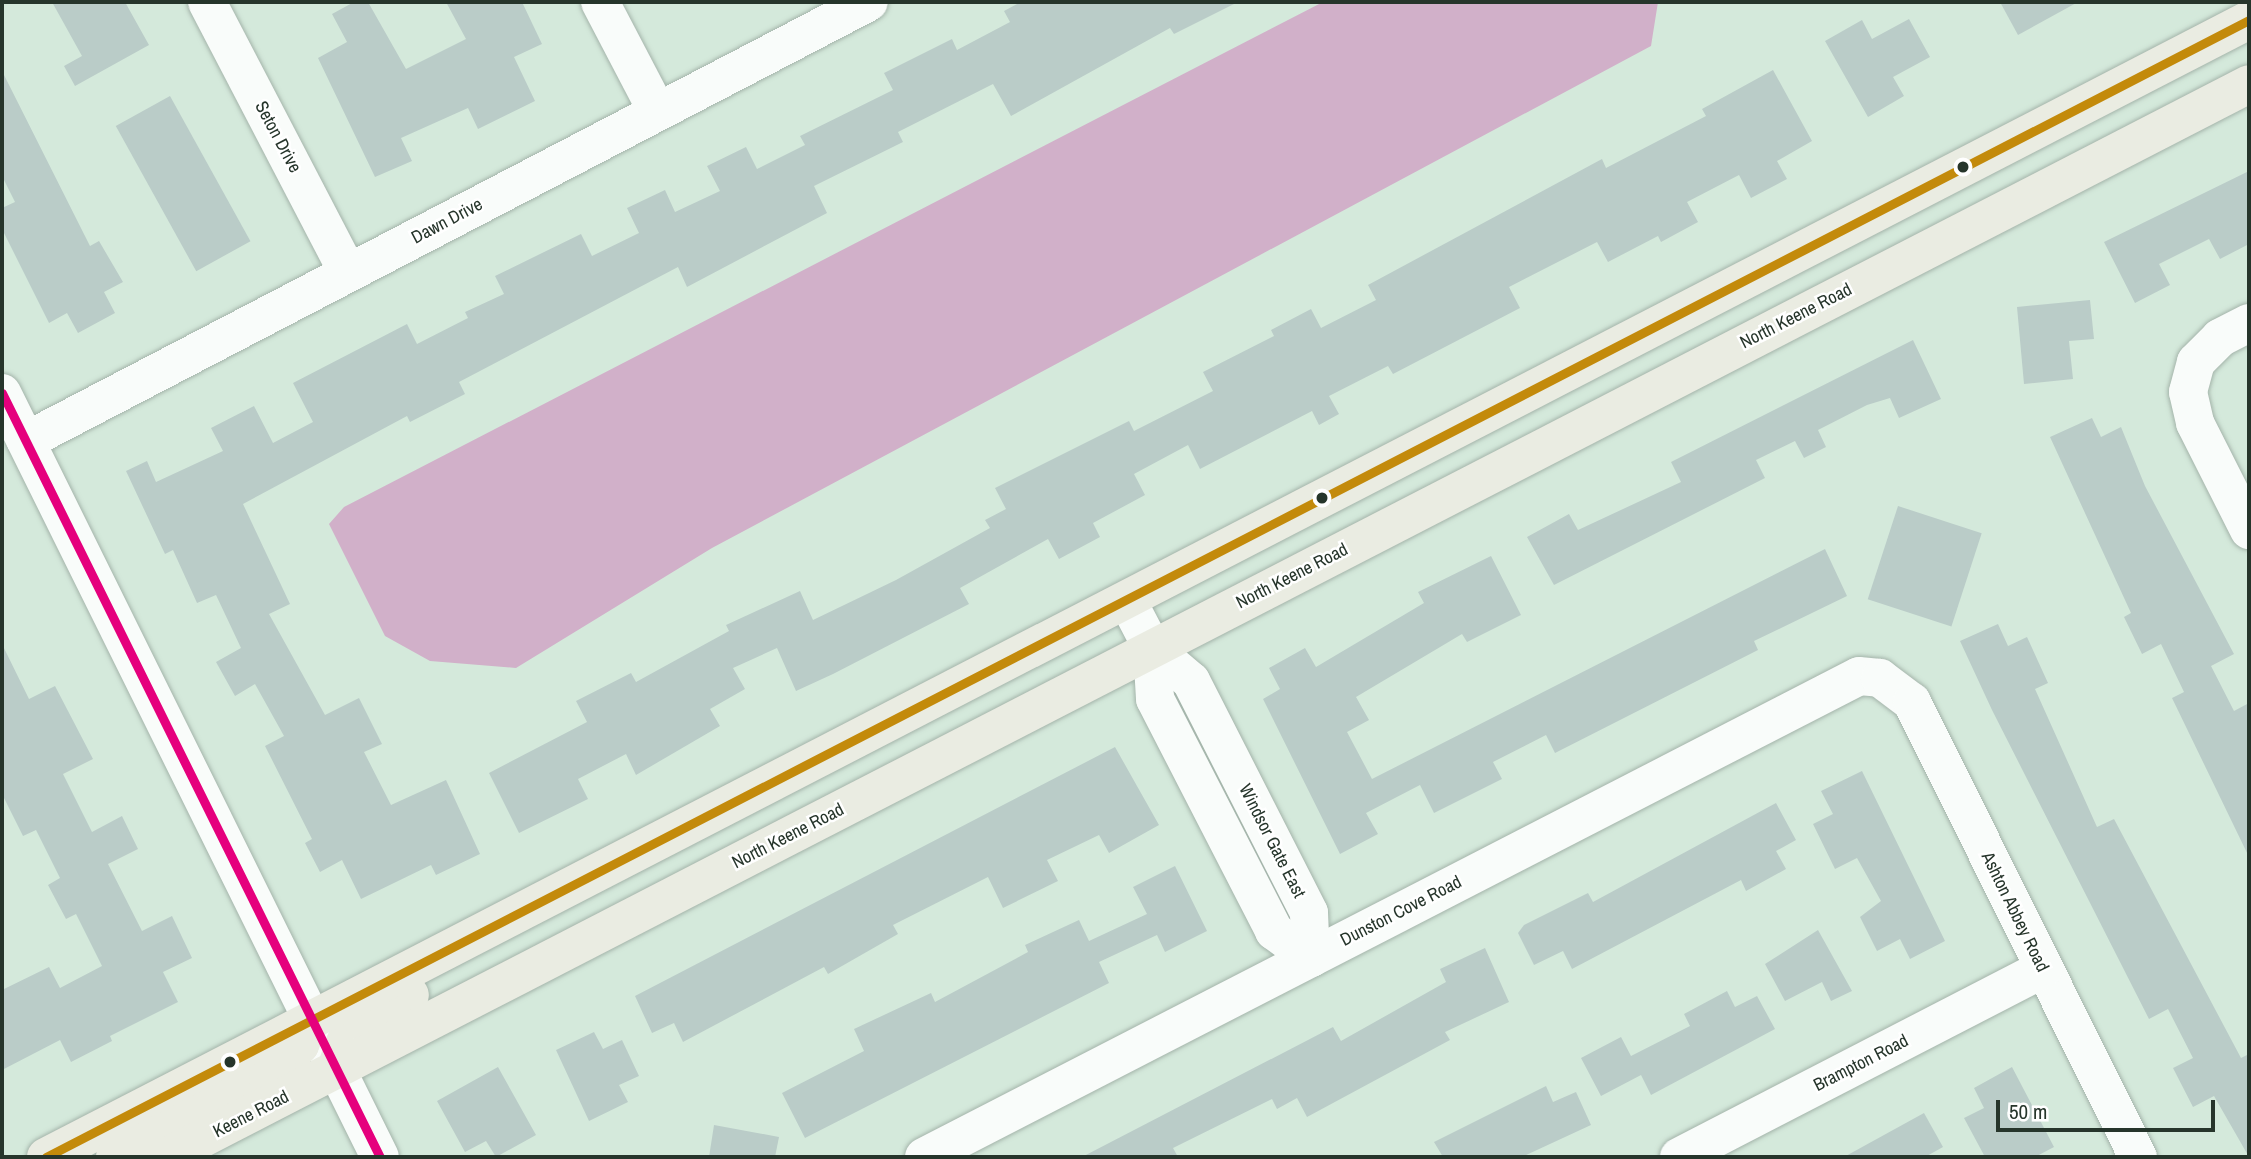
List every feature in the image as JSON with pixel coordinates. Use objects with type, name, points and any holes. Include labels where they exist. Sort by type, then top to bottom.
[{"type":"main road","points":[[46,1157],[311,1018],[1128,602],[2249,20]]},
{"type":"main road","name":"North Keene Road","points":[[336,1069],[2249,84]]},
{"type":"main road","points":[[336,1069],[345,1043],[381,1010],[790,802],[894,721]]},
{"type":"main road","points":[[115,1157],[268,1078],[300,1045],[311,1018]]},
{"type":"main road","name":"Keene Road","points":[[166,1157],[336,1069]]},
{"type":"street","name":"Seton Drive","points":[[207,2],[348,273]]},
{"type":"street","points":[[600,2],[657,111]]},
{"type":"street","name":"Dawn Drive","points":[[26,441],[869,2]]},
{"type":"street","points":[[2249,323],[2196,362],[2188,392],[2195,423],[2249,530]]},
{"type":"street","points":[[2,393],[380,1157]]},
{"type":"street","name":"Windsor Gate East","points":[[1128,602],[1152,648],[1191,681],[1309,913],[1311,958]]},
{"type":"street","name":"Dunston Cove Road","points":[[924,1157],[1840,684],[1880,677]]},
{"type":"street","name":"Ashton Abbey Road","points":[[1880,677],[1912,702],[2138,1157]]},
{"type":"street","name":"Brampton Road","points":[[1679,1157],[2043,969]]},
{"type":"shaded area","points":[[1323,2],[1658,2],[1651,46],[712,548],[516,668],[430,661],[385,636],[329,524],[344,507]]},
{"type":"building","points":[[52,2],[125,2],[149,45],[75,86],[64,66],[82,56]]},
{"type":"building","points":[[354,2],[368,2],[406,69],[466,39],[446,2],[522,2],[542,44],[514,57],[535,101],[478,129],[468,108],[401,138],[412,161],[375,177],[318,58],[347,42],[332,14]]},
{"type":"building","points":[[1021,2],[1238,2],[1174,34],[1170,28],[1011,116],[993,84],[898,132],[903,142],[814,186],[827,213],[687,287],[678,267],[459,382],[465,394],[410,422],[407,416],[243,504],[290,604],[269,614],[325,715],[359,698],[382,744],[364,752],[391,805],[446,780],[480,854],[436,875],[431,865],[361,899],[342,860],[320,872],[305,843],[312,839],[265,746],[284,736],[255,684],[235,696],[216,662],[241,648],[216,595],[197,603],[173,550],[165,554],[126,471],[147,461],[156,482],[223,451],[211,428],[254,406],[273,443],[313,422],[293,383],[407,324],[417,344],[468,318],[465,312],[504,294],[495,276],[581,234],[592,256],[639,233],[627,208],[665,190],[675,212],[720,191],[707,166],[746,147],[757,169],[805,145],[800,136],[893,90],[884,73],[952,39],[957,50],[1010,22],[1004,11]]},
{"type":"building","points":[[2000,2],[2078,2],[2018,35]]},
{"type":"building","points":[[1909,19],[1930,57],[1893,77],[1904,96],[1868,117],[1825,41],[1862,20],[1872,39]]},
{"type":"building","points":[[1773,70],[1812,141],[1777,161],[1787,179],[1751,198],[1739,175],[1687,202],[1698,222],[1661,242],[1658,236],[1608,262],[1597,242],[1509,287],[1520,308],[1393,374],[1388,366],[1329,396],[1339,414],[1319,425],[1312,411],[1200,469],[1188,445],[1134,474],[1145,495],[1093,523],[1100,537],[1059,559],[1048,539],[960,588],[969,604],[833,674],[796,691],[777,648],[733,668],[745,689],[710,709],[720,726],[636,775],[626,754],[578,779],[588,799],[519,833],[489,773],[587,722],[576,701],[631,673],[636,682],[729,631],[726,625],[800,591],[813,620],[896,580],[990,528],[985,520],[1006,509],[995,488],[1129,421],[1134,431],[1213,391],[1203,372],[1274,336],[1271,330],[1311,309],[1321,328],[1376,300],[1368,285],[1602,159],[1606,168],[1706,116],[1702,109]]},
{"type":"building","points":[[2,71],[90,246],[99,241],[123,282],[104,292],[115,313],[78,333],[67,313],[49,323],[2,229],[2,208],[15,202],[2,176]]},
{"type":"building","points":[[170,96],[250,241],[196,271],[116,126]]},
{"type":"building","points":[[2249,171],[2249,244],[2220,259],[2209,239],[2159,264],[2170,285],[2135,303],[2104,242]]},
{"type":"building","points":[[2090,300],[2094,339],[2069,341],[2073,379],[2024,384],[2017,307]]},
{"type":"building","points":[[1913,340],[1941,399],[1899,418],[1890,398],[1867,405],[1818,430],[1826,447],[1804,458],[1795,441],[1756,460],[1765,478],[1554,585],[1527,537],[1569,514],[1578,530],[1681,482],[1671,462]]},
{"type":"building","points":[[2092,418],[2101,437],[2121,427],[2145,486],[2234,654],[2211,666],[2234,711],[2249,703],[2249,857],[2172,698],[2184,692],[2161,644],[2142,654],[2124,617],[2131,613],[2050,437]]},
{"type":"building","points":[[1898,506],[1982,533],[1951,626],[1868,599]]},
{"type":"building","points":[[1825,549],[1847,596],[1754,641],[1758,650],[1555,753],[1546,735],[1493,762],[1502,779],[1434,813],[1420,785],[1366,813],[1378,834],[1340,854],[1263,699],[1280,689],[1269,668],[1305,648],[1316,667],[1424,603],[1418,592],[1491,556],[1521,615],[1467,642],[1462,634],[1356,697],[1369,720],[1347,732],[1372,779]]},
{"type":"building","points":[[1998,624],[2008,646],[2027,637],[2048,683],[2035,689],[2097,827],[2114,819],[2241,1058],[2249,1054],[2249,1157],[2214,1096],[2193,1107],[2173,1068],[2193,1058],[2168,1009],[2149,1019],[1992,710],[1960,641]]},
{"type":"building","points":[[2,644],[29,699],[55,686],[93,759],[63,774],[92,832],[122,816],[138,849],[108,864],[142,931],[172,916],[192,958],[163,972],[178,1002],[110,1036],[112,1041],[71,1062],[60,1040],[2,1070],[2,990],[49,967],[60,988],[102,966],[76,914],[66,919],[48,885],[60,878],[36,830],[23,836],[2,794]]},
{"type":"building","points":[[1115,747],[1159,825],[1109,853],[1099,835],[1047,860],[1058,881],[1003,908],[988,877],[893,925],[898,934],[828,974],[824,967],[683,1042],[674,1023],[652,1033],[635,996]]},
{"type":"building","points":[[1862,771],[1945,941],[1910,959],[1900,939],[1877,951],[1860,917],[1881,901],[1857,858],[1835,869],[1813,824],[1833,814],[1821,791]]},
{"type":"building","points":[[1776,803],[1796,840],[1776,851],[1786,869],[1746,891],[1741,880],[1572,969],[1563,951],[1534,965],[1518,933],[1524,925],[1588,893],[1593,902]]},
{"type":"building","points":[[1175,866],[1207,931],[1165,952],[1157,935],[1099,962],[1109,983],[805,1138],[782,1093],[864,1051],[854,1029],[931,993],[935,1002],[1028,952],[1025,945],[1079,920],[1089,941],[1147,914],[1133,887]]},
{"type":"building","points":[[1818,930],[1852,991],[1831,1001],[1822,982],[1785,1001],[1765,964]]},
{"type":"building","points":[[1485,948],[1509,1002],[1445,1032],[1450,1040],[1307,1117],[1297,1098],[1277,1109],[1272,1099],[1173,1148],[1178,1157],[1082,1157],[1333,1027],[1341,1041],[1446,982],[1440,969]]},
{"type":"building","points":[[1727,991],[1735,1007],[1757,996],[1775,1029],[1651,1095],[1641,1075],[1601,1096],[1581,1058],[1621,1037],[1631,1056],[1690,1026],[1684,1014]]},
{"type":"building","points":[[594,1032],[603,1049],[622,1040],[639,1076],[619,1085],[628,1102],[589,1121],[556,1050]]},
{"type":"building","points":[[498,1067],[536,1135],[496,1157],[486,1141],[465,1152],[437,1101]]},
{"type":"building","points":[[2012,1067],[2054,1147],[2035,1157],[1985,1157],[1964,1118],[1984,1108],[1974,1088]]},
{"type":"building","points":[[1546,1086],[1553,1102],[1576,1092],[1591,1125],[1522,1157],[1443,1157],[1434,1142]]},
{"type":"building","points":[[1924,1113],[1943,1147],[1925,1157],[1844,1157]]},
{"type":"building","points":[[714,1125],[779,1137],[775,1157],[709,1157]]},
{"type":"transit line","points":[[46,1157],[2249,20]]},
{"type":"transit line","points":[[2,393],[380,1157]]}]
